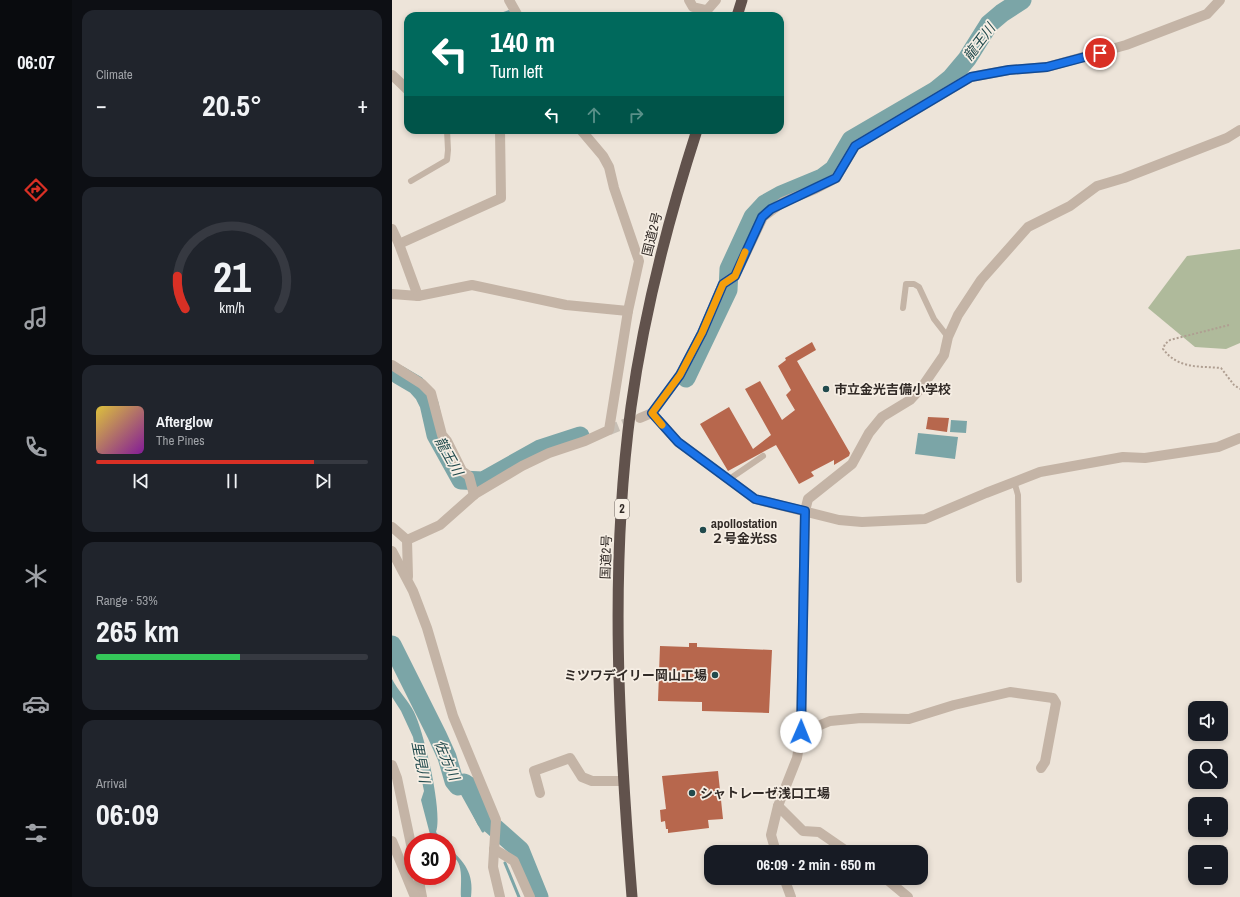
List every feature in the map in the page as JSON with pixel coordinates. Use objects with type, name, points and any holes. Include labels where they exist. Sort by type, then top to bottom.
[{"type":"highway","points":[[738,12],[742,0]]},
{"type":"highway","name":"国道2号","points":[[632,897],[623,781],[617,626],[622,496],[631,408],[641,343],[663,243],[696,134]]},
{"type":"street","points":[[509,0],[516,12]]},
{"type":"street","points":[[690,0],[693,7],[702,12]]},
{"type":"street","points":[[705,12],[716,0]]},
{"type":"street","points":[[640,418],[652,413],[680,375],[702,333],[723,284],[735,276],[762,217],[771,209],[836,178],[855,146],[971,77],[1009,70],[1047,67],[1126,45],[1206,14],[1220,0]]},
{"type":"street","points":[[392,75],[404,86]]},
{"type":"street","points":[[774,845],[771,835],[778,806],[797,758],[801,732],[805,511],[808,500],[852,464],[869,433],[882,417],[910,400],[922,387],[944,355],[948,337],[958,315],[981,280],[1028,227],[1070,206],[1097,186],[1124,178],[1227,138],[1240,130]]},
{"type":"street","points":[[418,296],[394,236],[501,198],[500,134]]},
{"type":"street","points":[[407,540],[440,524],[473,492],[549,453],[585,441],[609,430],[628,311],[639,261],[614,188],[609,167],[585,134]]},
{"type":"street","points":[[392,294],[418,296],[472,285],[566,305],[628,311]]},
{"type":"street","points":[[392,365],[422,384],[431,393],[442,435],[453,451],[462,471],[469,476],[473,492]]},
{"type":"street","points":[[652,413],[678,442],[755,499],[846,520],[925,519],[1040,472],[1123,457],[1145,458],[1218,447],[1240,438]]},
{"type":"street","points":[[392,527],[407,540],[409,583]]},
{"type":"street","points":[[392,551],[409,583],[427,628],[453,716],[496,820],[493,867],[500,897]]},
{"type":"street","points":[[801,732],[830,721],[861,718],[909,719],[954,705],[1010,692],[1027,695],[1040,695],[1053,698],[1056,703],[1045,762],[1041,768]]},
{"type":"street","points":[[540,793],[534,772],[570,758],[582,777],[592,781],[623,781]]},
{"type":"street","points":[[392,765],[397,778],[409,833]]},
{"type":"street","points":[[778,806],[803,831],[819,832],[838,845]]},
{"type":"street","points":[[392,841],[415,897]]},
{"type":"street","points":[[494,849],[514,861],[530,897]]},
{"type":"street","points":[[420,885],[422,897]]},
{"type":"street","points":[[787,885],[791,897]]},
{"type":"street","points":[[893,885],[908,897]]},
{"type":"lane","points":[[411,181],[447,160],[447,134]]},
{"type":"lane","points":[[903,308],[904,287],[906,284],[914,284],[919,287],[934,319],[948,337]]},
{"type":"lane","points":[[728,480],[763,456]]},
{"type":"lane","points":[[1014,482],[1018,495],[1019,580]]},
{"type":"path","points":[[1229,325],[1170,340],[1165,344],[1163,349],[1176,362],[1190,367],[1221,368],[1234,386],[1240,389]]},
{"type":"green space","points":[[1240,249],[1240,343],[1226,349],[1195,347],[1148,308],[1187,256]]},
{"type":"water","points":[[951,420],[967,421],[966,433],[950,432]]},
{"type":"water","points":[[918,433],[958,437],[955,459],[915,454]]},
{"type":"water","name":"里見川","points":[[392,679],[412,708],[423,736],[435,791],[437,808],[437,833],[430,833],[421,800],[424,791],[413,737],[401,711],[392,697]]},
{"type":"water","points":[[456,854],[467,869],[471,881],[471,897],[461,897],[461,872]]},
{"type":"building","points":[[812,342],[816,350],[797,361],[850,453],[849,456],[834,465],[834,460],[811,472],[814,476],[799,484],[776,445],[728,471],[700,424],[729,407],[753,449],[771,435],[745,389],[760,381],[782,420],[795,410],[786,395],[791,390],[778,366],[786,360],[785,358]]},
{"type":"building","points":[[928,417],[949,418],[947,432],[926,429]]},
{"type":"building","name":"ミツワデイリー岡山工場","points":[[689,643],[697,643],[697,647],[772,650],[769,713],[702,711],[702,702],[658,701],[660,646],[689,647]]},
{"type":"building","name":"シャトレーゼ浅口工場","points":[[718,771],[723,819],[708,820],[709,828],[668,833],[665,821],[661,822],[660,810],[666,809],[662,776]]},
{"type":"waterway","name":"龍王川","points":[[686,378],[728,290],[729,269],[753,217],[765,204],[781,195],[822,178],[834,169],[851,140],[935,91],[951,78],[967,59],[989,24],[1002,13],[1022,0]]},
{"type":"waterway","name":"龍王川","points":[[399,375],[416,385],[424,394],[429,404],[436,435],[461,480],[483,481],[540,449],[580,436]]},
{"type":"waterway","name":"佐方川","points":[[392,645],[437,735],[447,757],[454,781],[458,786],[464,783],[470,787],[486,820],[520,850],[539,897]]},
{"type":"waterway","points":[[458,786],[483,831]]},
{"type":"waterway","points":[[505,863],[519,897]]},
{"type":"tunnel","points":[[609,430],[637,419]]},
{"type":"slow traffic","points":[[662,425],[652,413],[680,375],[702,333],[723,284],[735,276],[745,252]]},
{"type":"place","name":"市立金光吉備小学校","points":[[826,389]]},
{"type":"place","name":"apollostation ２号金光SS","points":[[703,530]]},
{"type":"place","name":"ミツワデイリー岡山工場","points":[[715,675]]},
{"type":"place","name":"シャトレーゼ浅口工場","points":[[692,793]]},
{"type":"route","points":[[801,732],[805,511],[755,499],[678,442],[652,413],[680,375],[702,333],[723,284],[735,276],[762,217],[771,209],[836,178],[844,167],[855,146],[971,77],[1009,70],[1047,67],[1100,53]]}]
